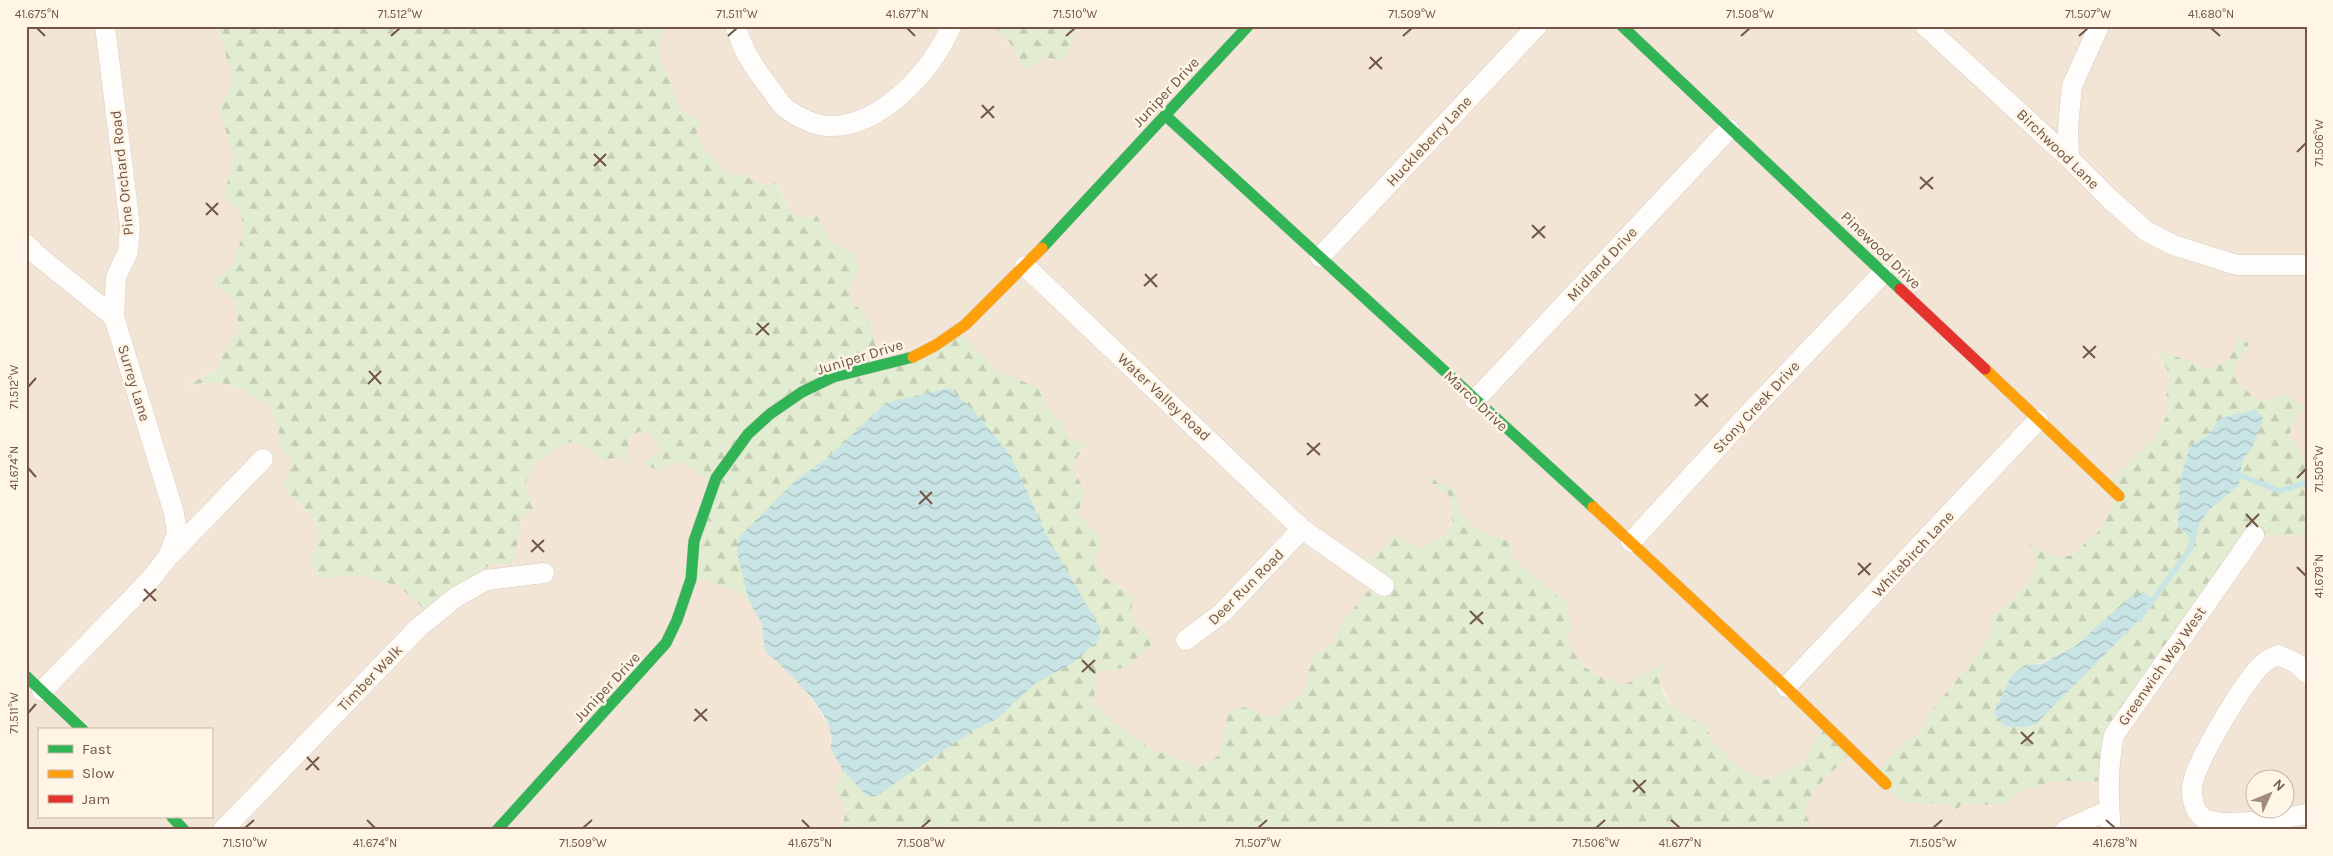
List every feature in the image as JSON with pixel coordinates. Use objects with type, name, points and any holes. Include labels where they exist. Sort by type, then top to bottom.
[{"type":"street","name":"Pine Orchard Road","points":[[105,26],[130,226],[128,252],[116,277],[114,317]]},
{"type":"street","points":[[736,26],[738,36],[751,63],[786,109],[809,122],[830,126],[859,121],[890,103],[927,68],[945,40],[951,26]]},
{"type":"street","name":"Juniper Drive","points":[[497,830],[650,663],[666,643],[691,579],[694,541],[716,478],[748,434],[770,414],[802,392],[833,377],[908,360],[936,345],[965,325],[1025,266],[1248,26]]},
{"type":"street","name":"Huckleberry Lane","points":[[1320,257],[1538,26]]},
{"type":"street","name":"Pinewood Drive","points":[[1622,26],[1729,129],[1837,228],[1882,274],[1974,358],[2119,496]]},
{"type":"street","name":"Birchwood Lane","points":[[1925,26],[2070,158],[2111,200],[2146,231],[2173,245],[2237,265],[2307,265]]},
{"type":"street","points":[[2070,158],[2068,127],[2072,86],[2099,26]]},
{"type":"street","name":"Marco Drive","points":[[1166,116],[1631,542],[1786,687],[1886,784]]},
{"type":"street","name":"Midland Drive","points":[[1474,400],[1729,129]]},
{"type":"street","points":[[26,244],[114,317]]},
{"type":"street","name":"Water Valley Road","points":[[1025,266],[1302,528]]},
{"type":"street","name":"Stony Creek Drive","points":[[1631,542],[1752,410],[1882,274]]},
{"type":"street","name":"Surrey Lane","points":[[114,317],[174,513],[177,534],[168,558]]},
{"type":"street","name":"Whitebirch Lane","points":[[1786,687],[2038,420]]},
{"type":"street","name":"Surrey Lane","points":[[42,691],[264,459]]},
{"type":"street","points":[[1302,528],[1384,586]]},
{"type":"street","name":"Deer Run Road","points":[[1186,640],[1222,614],[1302,528]]},
{"type":"street","name":"Greenwich Way West","points":[[2065,830],[2110,820],[2110,756],[2114,735],[2254,535]]},
{"type":"street","name":"Timber Walk","points":[[222,830],[418,628],[456,597],[488,580],[544,573]]},
{"type":"street","points":[[2307,673],[2296,663],[2278,656],[2263,662],[2229,710],[2197,769],[2192,784],[2195,806],[2200,816],[2210,821],[2229,822],[2307,814]]},
{"type":"street","points":[[26,676],[81,728]]},
{"type":"street","points":[[173,818],[184,830]]},
{"type":"shaded area","points":[[26,26],[221,26],[219,32],[234,79],[231,89],[219,108],[234,157],[224,195],[241,214],[244,232],[232,266],[239,330],[222,354],[218,369],[184,386],[220,382],[244,390],[272,407],[280,436],[278,443],[292,462],[283,488],[316,521],[320,537],[317,551],[309,564],[321,579],[357,575],[399,586],[428,613],[452,592],[491,565],[511,564],[514,562],[522,516],[524,487],[533,467],[553,450],[570,442],[586,446],[603,461],[618,457],[627,461],[629,438],[639,431],[650,433],[661,450],[642,464],[658,470],[680,461],[712,483],[693,576],[738,591],[749,601],[762,624],[765,651],[799,681],[830,729],[830,747],[842,769],[840,779],[835,788],[847,808],[841,830],[26,830]]},
{"type":"shaded area","points":[[665,26],[989,26],[998,29],[1014,49],[1025,70],[1046,57],[1063,62],[1076,30],[1081,26],[2307,26],[2307,462],[2289,436],[2294,420],[2303,408],[2287,396],[2258,402],[2237,381],[2233,367],[2249,344],[2239,336],[2230,357],[2210,370],[2157,350],[2170,376],[2166,398],[2169,412],[2153,439],[2110,483],[2117,497],[2099,531],[2072,555],[2059,558],[2030,545],[2038,562],[2030,581],[2005,607],[1989,619],[1991,634],[1974,659],[1932,710],[1923,730],[1901,745],[1902,802],[2001,805],[2024,790],[2054,781],[2108,781],[2113,734],[2261,535],[2299,535],[2307,540],[2307,830],[1813,830],[1804,810],[1814,790],[1850,753],[1825,727],[1802,763],[1766,780],[1749,775],[1712,742],[1706,725],[1683,717],[1673,709],[1660,683],[1624,685],[1598,678],[1574,656],[1566,639],[1571,626],[1567,604],[1514,559],[1508,541],[1474,528],[1460,513],[1455,489],[1426,479],[1448,494],[1454,513],[1449,532],[1436,542],[1420,548],[1371,588],[1346,617],[1335,641],[1312,657],[1304,691],[1275,717],[1267,717],[1244,707],[1220,755],[1200,767],[1151,749],[1126,732],[1093,704],[1098,671],[1125,668],[1130,616],[1134,597],[1105,578],[1095,562],[1101,539],[1078,513],[1085,490],[1072,469],[1078,456],[1086,446],[1068,437],[1066,429],[1046,406],[1040,388],[996,371],[957,330],[879,364],[871,323],[849,297],[849,290],[859,268],[853,252],[832,243],[817,216],[804,219],[790,211],[776,183],[763,186],[745,176],[724,171],[699,142],[697,132],[699,122],[680,109],[657,49]]},
{"type":"green space","points":[[221,26],[665,26],[657,49],[680,109],[700,122],[697,132],[699,142],[724,171],[745,176],[763,186],[776,183],[790,210],[801,216],[817,216],[832,243],[853,252],[859,268],[849,290],[849,297],[871,323],[879,364],[957,330],[996,371],[1040,388],[1046,406],[1066,429],[1068,437],[1086,445],[1072,469],[1085,490],[1078,513],[1101,539],[1095,562],[1105,578],[1134,597],[1130,616],[1153,643],[1125,668],[1098,671],[1093,704],[1126,732],[1151,749],[1200,767],[1220,755],[1228,712],[1244,707],[1267,717],[1275,717],[1304,691],[1312,657],[1335,641],[1346,617],[1371,588],[1359,570],[1396,535],[1420,548],[1439,539],[1450,529],[1452,515],[1448,494],[1426,479],[1430,476],[1438,483],[1455,489],[1460,513],[1474,528],[1508,541],[1514,559],[1567,604],[1571,626],[1567,639],[1577,658],[1596,675],[1624,685],[1663,664],[1660,684],[1667,699],[1684,715],[1706,725],[1712,742],[1749,775],[1766,780],[1802,763],[1826,726],[1850,753],[1814,790],[1804,810],[1813,830],[841,830],[847,808],[835,788],[840,779],[842,769],[867,796],[876,796],[749,597],[749,601],[738,591],[693,577],[712,483],[680,461],[658,470],[642,464],[661,450],[650,433],[640,431],[629,438],[627,462],[618,457],[603,461],[586,446],[570,442],[553,450],[533,467],[524,487],[536,507],[522,516],[512,564],[490,565],[452,592],[428,613],[399,586],[357,575],[321,579],[309,564],[316,551],[318,530],[309,513],[283,488],[292,462],[278,443],[280,436],[271,407],[239,388],[230,385],[209,383],[182,387],[218,370],[222,354],[239,330],[235,301],[214,282],[232,266],[244,232],[241,214],[224,195],[234,157],[219,108],[231,89],[233,79],[219,32]]},
{"type":"green space","points":[[989,26],[1081,26],[1076,30],[1063,62],[1046,57],[1025,70],[1007,39],[996,29]]},
{"type":"green space","points":[[2239,336],[2249,344],[2233,367],[2237,381],[2258,402],[2287,395],[2304,408],[2294,420],[2289,436],[2307,462],[2307,540],[2299,535],[2261,535],[2113,734],[2108,781],[2054,781],[2024,790],[2001,805],[1963,804],[1956,809],[1948,804],[1902,802],[1876,773],[1901,745],[1923,730],[1932,710],[1974,659],[1991,634],[1989,619],[2005,607],[2030,581],[2038,562],[2029,544],[2059,558],[2072,555],[2099,531],[2117,497],[2110,483],[2153,439],[2169,412],[2166,398],[2170,376],[2157,349],[2210,370],[2230,357]],"holes":[[[2219,419],[2252,448],[2242,461],[2239,485],[2208,511],[2190,538],[2190,446],[2209,435]],[[2130,597],[2152,599],[2139,620],[2036,724],[2025,666],[2040,663],[2069,650]]]},
{"type":"water","points":[[950,388],[975,412],[1011,456],[1046,534],[1101,630],[1098,641],[1073,663],[1037,682],[995,720],[974,730],[876,796],[867,796],[842,769],[830,747],[831,735],[827,722],[809,694],[765,651],[762,624],[749,601],[737,552],[739,537],[798,478],[823,462],[886,403]]},
{"type":"water","points":[[2256,409],[2263,419],[2252,448],[2242,461],[2239,485],[2208,511],[2190,538],[2178,525],[2180,480],[2190,446],[2209,435],[2219,419]]},
{"type":"water","points":[[2144,592],[2152,599],[2139,620],[2036,724],[2025,727],[2005,727],[1994,713],[2011,676],[2025,665],[2042,664],[2075,646],[2130,597]]},
{"type":"waterway","points":[[2234,473],[2280,491],[2307,482]]},
{"type":"waterway","points":[[2139,619],[2190,549],[2196,525]]},
{"type":"traffic: fast","points":[[1042,248],[1248,26]]},
{"type":"traffic: fast","points":[[1622,26],[1900,289]]},
{"type":"traffic: fast","points":[[1166,116],[1593,507]]},
{"type":"traffic: fast","points":[[497,830],[666,643],[677,620],[691,579],[694,541],[716,478],[748,434],[770,414],[802,392],[833,377],[913,357]]},
{"type":"traffic: fast","points":[[26,676],[81,728]]},
{"type":"traffic: fast","points":[[173,818],[184,830]]},
{"type":"traffic: slow","points":[[913,357],[936,345],[965,325],[1042,248]]},
{"type":"traffic: slow","points":[[1985,369],[2119,496]]},
{"type":"traffic: slow","points":[[1593,507],[1786,687],[1886,784]]},
{"type":"traffic: jam","points":[[1900,289],[1985,369]]}]
